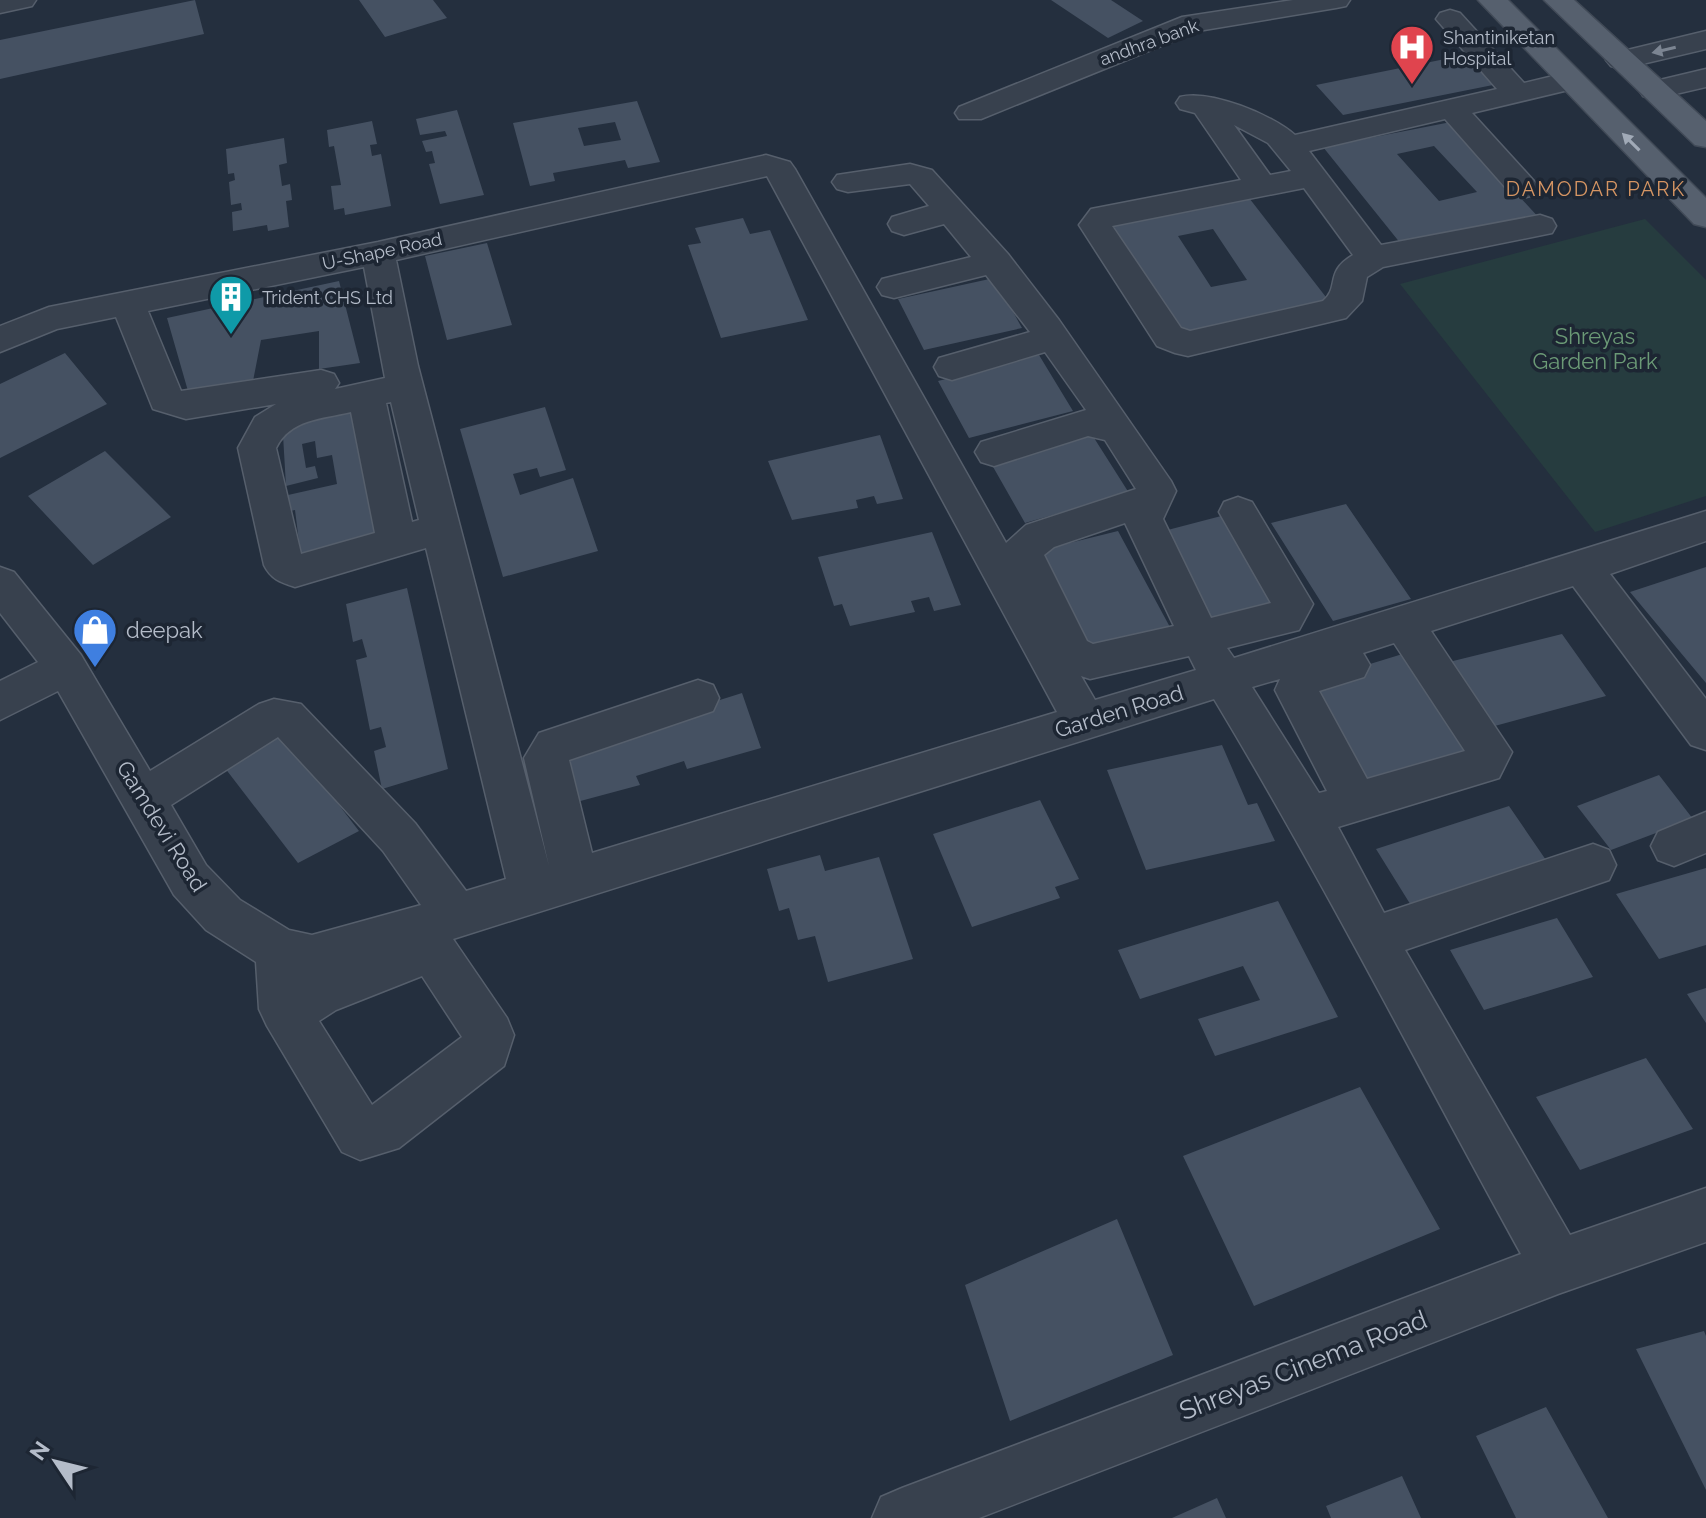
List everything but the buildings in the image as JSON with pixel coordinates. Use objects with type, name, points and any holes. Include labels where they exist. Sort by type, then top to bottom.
[{"type":"main road","points":[[1492,0],[1706,217]]},
{"type":"main road","points":[[1562,1],[1706,138]]},
{"type":"street","points":[[0,5],[22,0]]},
{"type":"street","name":"andhra bank","points":[[970,113],[1180,14],[1260,15],[1336,0]]},
{"type":"street","points":[[1450,19],[1518,94]]},
{"type":"street","points":[[1621,60],[1706,40]]},
{"type":"street","points":[[1654,90],[1706,78]]},
{"type":"street","points":[[1289,146],[1570,81]]},
{"type":"street","points":[[1261,186],[1199,105],[1276,132],[1373,258]]},
{"type":"street","points":[[1452,109],[1523,188]]},
{"type":"street","name":"U-Shape Road","points":[[0,340],[49,319],[292,270],[300,284],[345,278],[353,288],[381,268],[766,165],[779,169],[1084,721]]},
{"type":"street","points":[[848,182],[910,174],[921,177],[996,262],[1117,429],[1157,491],[1143,519],[1213,659],[1309,816],[1373,939],[1558,1267]]},
{"type":"street","points":[[1312,177],[1103,216],[1095,225],[1169,337],[1188,344],[1334,310],[1345,301],[1351,271],[1373,258],[1540,226]]},
{"type":"street","points":[[904,224],[951,211]]},
{"type":"street","points":[[894,287],[996,262]]},
{"type":"street","points":[[381,268],[402,376],[532,892]]},
{"type":"street","points":[[128,303],[166,400],[186,406],[283,377],[402,376]]},
{"type":"street","points":[[952,367],[1052,338]]},
{"type":"street","points":[[402,376],[366,396],[282,415],[268,426],[257,448],[284,565],[295,571],[441,529]]},
{"type":"street","points":[[366,396],[397,542]]},
{"type":"street","points":[[994,452],[1088,423],[1117,429]]},
{"type":"street","points":[[1154,498],[1040,536],[1022,551],[1072,653],[1090,662],[1213,659],[1284,618],[1293,604],[1238,512]]},
{"type":"street","name":"Garden Road","points":[[532,892],[1084,721],[1213,659],[1410,633],[1582,568],[1706,526]]},
{"type":"street","points":[[1582,568],[1706,732]]},
{"type":"street","name":"Gamdevi Road","points":[[0,583],[66,667],[190,880],[223,915],[279,950],[312,958],[435,931],[532,892]]},
{"type":"street","points":[[1309,816],[1483,765],[1490,752],[1410,633],[1301,679],[1296,690],[1356,802]]},
{"type":"street","points":[[0,702],[66,667]]},
{"type":"street","points":[[575,879],[546,758],[554,746],[698,698]]},
{"type":"street","points":[[143,799],[274,717],[286,717],[399,837],[435,931],[489,1035],[486,1049],[381,1130],[360,1134],[287,1014],[279,950]]},
{"type":"street","points":[[1373,939],[1593,865]]},
{"type":"street","points":[[287,1014],[435,931]]},
{"type":"street","name":"Shreyas Cinema Road","points":[[902,1518],[1558,1267],[1706,1215]]},
{"type":"green space","name":"Shreyas Garden Park","points":[[1645,219],[1706,280],[1706,496],[1595,532],[1400,284]]},
{"type":"place","name":"Shantiniketan Hospital","points":[[1412,86]]},
{"type":"place","name":"Trident CHS Ltd","points":[[231,336]]},
{"type":"place","name":"deepak","points":[[95,669]]},
{"type":"district","name":"DAMODAR PARK","points":[[1596,189]]}]
